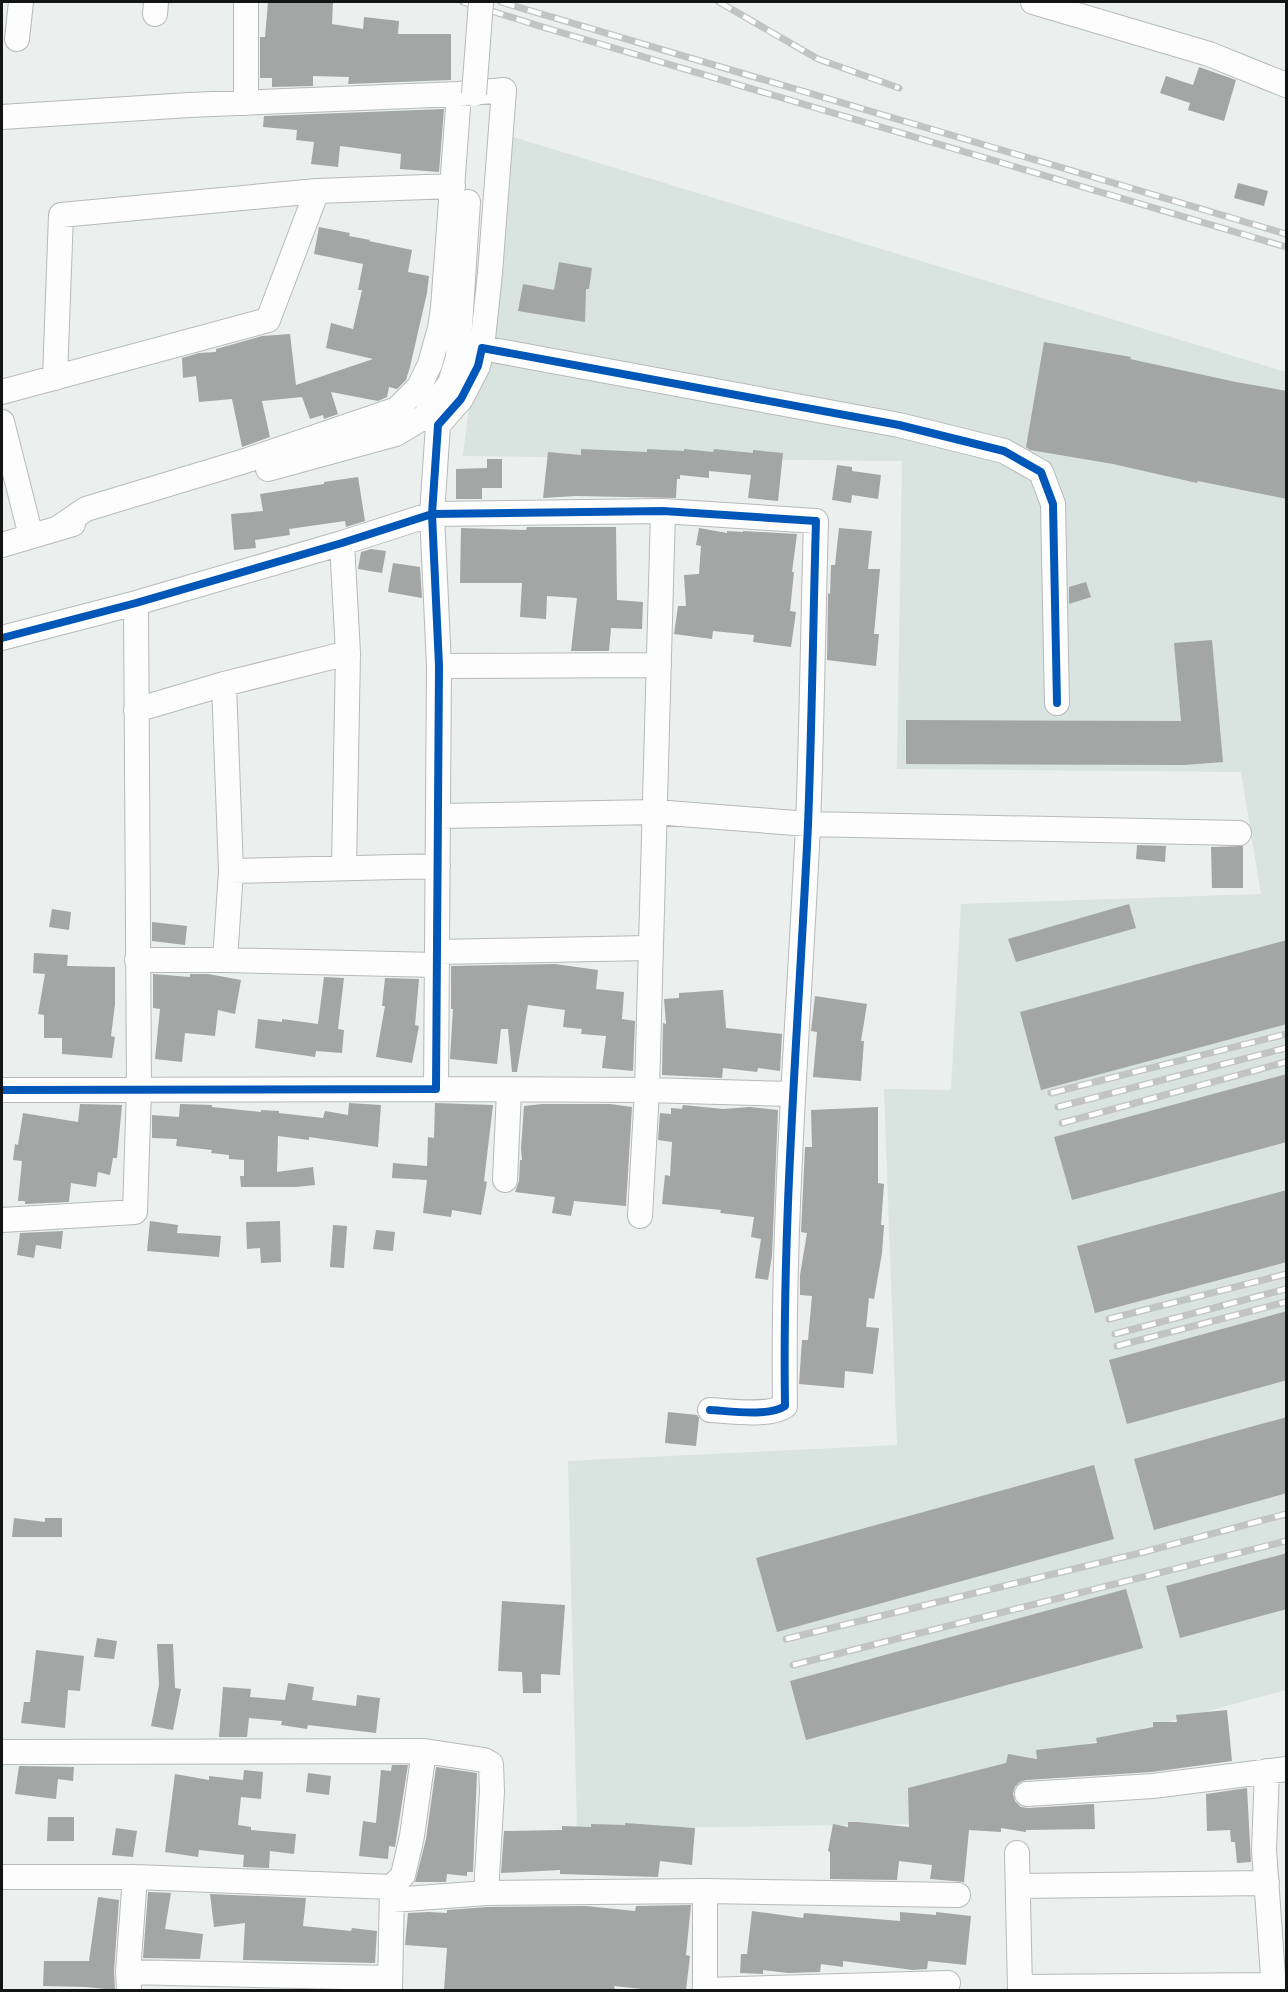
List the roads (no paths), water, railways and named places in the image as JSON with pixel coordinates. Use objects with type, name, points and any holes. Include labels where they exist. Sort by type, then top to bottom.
[{"type":"street","points":[[17,39],[21,2]]},
{"type":"street","points":[[246,2],[246,103]]},
{"type":"street","points":[[2,545],[157,499],[396,434],[424,417],[450,383],[458,357],[481,2]]},
{"type":"street","points":[[1033,2],[1209,54],[1287,86]]},
{"type":"street","points":[[2,117],[504,90],[482,348],[478,366],[461,399],[438,425],[432,514],[439,666],[436,1089]]},
{"type":"street","points":[[58,528],[86,509],[245,461],[397,409],[419,387],[430,364],[440,328],[459,94]]},
{"type":"street","points":[[55,378],[61,215],[317,191],[453,186]]},
{"type":"street","points":[[2,392],[268,320],[317,191]]},
{"type":"street","points":[[482,348],[899,425],[1004,451],[1041,472],[1053,504],[1057,703]]},
{"type":"street","points":[[2,422],[30,536]]},
{"type":"street","points":[[640,1216],[646,1090],[663,511]]},
{"type":"street","points":[[2,638],[136,603],[342,543],[432,514],[663,511],[816,521],[808,824],[793,1094],[785,1297],[785,1406],[768,1412],[710,1410]]},
{"type":"street","points":[[342,543],[348,653],[344,867]]},
{"type":"street","points":[[2,1220],[135,1212],[139,1089],[136,603]]},
{"type":"street","points":[[136,710],[225,684],[348,653]]},
{"type":"street","points":[[439,666],[659,664]]},
{"type":"street","points":[[225,684],[231,871],[225,960]]},
{"type":"street","points":[[438,816],[655,812],[808,824],[1239,833]]},
{"type":"street","points":[[231,871],[438,866]]},
{"type":"street","points":[[137,960],[437,959],[649,948]]},
{"type":"street","points":[[2,1090],[646,1090],[793,1094]]},
{"type":"street","points":[[505,1180],[509,1091]]},
{"type":"street","points":[[2,1752],[424,1751],[484,1760],[491,1764],[492,1791],[486,1893]]},
{"type":"street","points":[[135,1876],[129,1981],[389,1984],[392,1894],[403,1875],[412,1836],[424,1751]]},
{"type":"street","points":[[1017,1853],[1020,1989],[1273,1988],[1278,1927],[1267,1883],[1264,1850],[1277,1770],[1153,1786],[1027,1794]]},
{"type":"street","points":[[2,1877],[135,1876],[392,1894],[705,1891],[958,1895]]},
{"type":"street","points":[[1018,1886],[1267,1883]]},
{"type":"street","points":[[705,1891],[705,1990],[948,1983]]},
{"type":"railway","points":[[463,2],[1286,247]]},
{"type":"railway","points":[[501,2],[1286,234]]},
{"type":"railway","points":[[719,2],[818,59],[899,88]]},
{"type":"railway","points":[[1051,1093],[1286,1034]]},
{"type":"railway","points":[[1058,1107],[1286,1048]]},
{"type":"railway","points":[[1062,1123],[1286,1062]]},
{"type":"railway","points":[[1109,1319],[1286,1274]]},
{"type":"railway","points":[[1115,1334],[1286,1289]]},
{"type":"railway","points":[[1117,1346],[1286,1302]]},
{"type":"railway","points":[[786,1639],[1144,1552],[1286,1514]]},
{"type":"railway","points":[[793,1665],[1286,1541]]}]
